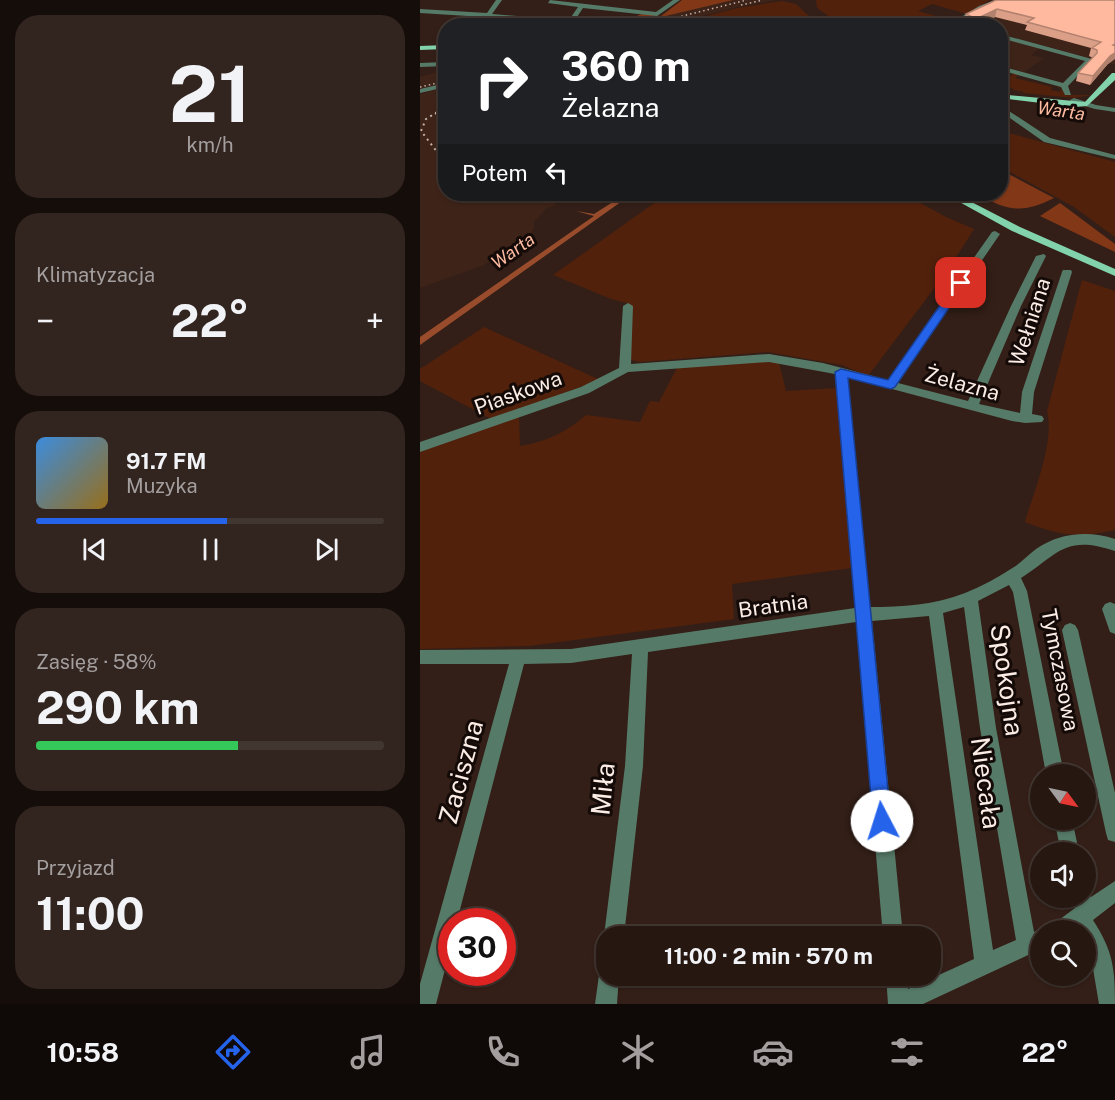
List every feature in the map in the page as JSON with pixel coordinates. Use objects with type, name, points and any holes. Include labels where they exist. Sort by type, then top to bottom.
[{"type":"main road","points":[[420,46],[438,45]]},
{"type":"main road","points":[[1070,96],[1087,104],[1115,75]]},
{"type":"main road","points":[[1008,95],[1094,96]]},
{"type":"main road","points":[[964,201],[1057,249],[1115,273]]},
{"type":"main road","points":[[981,201],[1115,267]]},
{"type":"main road","points":[[1057,249],[1067,257],[1115,280]]},
{"type":"main road","points":[[1081,251],[1115,262]]},
{"type":"street","points":[[487,18],[499,0]]},
{"type":"street","points":[[420,11],[487,18],[539,18],[551,1],[657,14],[677,0]]},
{"type":"street","points":[[963,18],[981,7],[1001,0]]},
{"type":"street","points":[[573,18],[582,5]]},
{"type":"street","points":[[1008,38],[1090,60],[1070,96],[1008,70]]},
{"type":"street","points":[[420,65],[438,64]]},
{"type":"street","points":[[1008,74],[1012,71]]},
{"type":"street","points":[[420,91],[438,87]]},
{"type":"street","points":[[1087,104],[1115,110]]},
{"type":"street","points":[[1008,113],[1041,137],[1062,145],[1115,158]]},
{"type":"street","points":[[891,385],[995,234]]},
{"type":"street","points":[[972,407],[1016,306],[1041,256]]},
{"type":"street","name":"Wełniana","points":[[1031,419],[1028,392],[1067,272]]},
{"type":"street","points":[[626,368],[628,306]]},
{"type":"street","name":"Piaskowa","points":[[420,447],[585,390],[623,372],[626,368],[754,357],[824,367],[841,372]]},
{"type":"street","points":[[841,372],[891,926]]},
{"type":"street","name":"Żelazna","points":[[841,372],[972,407],[1031,419]]},
{"type":"street","name":"Bratnia","points":[[420,657],[571,656],[863,614],[935,608],[970,598],[1012,576],[1044,551],[1060,543],[1093,539],[1115,545]]},
{"type":"street","name":"Tymczasowa","points":[[1012,576],[1020,591],[1053,764]]},
{"type":"street","name":"Spokojna","points":[[970,598],[988,728],[1030,924]]},
{"type":"street","name":"Niecała","points":[[935,608],[985,965]]},
{"type":"street","points":[[1110,609],[1115,627]]},
{"type":"street","points":[[1070,630],[1115,833]]},
{"type":"street","name":"Miła","points":[[615,926],[634,766],[640,646]]},
{"type":"street","name":"Zaciszna","points":[[425,1004],[518,658]]},
{"type":"street","points":[[1072,920],[1083,909],[1115,891]]},
{"type":"street","points":[[1083,909],[1099,948],[1110,1004]]},
{"type":"street","points":[[897,986],[899,1004],[1030,945]]},
{"type":"street","points":[[606,1004],[608,986]]},
{"type":"shaded area","points":[[682,0],[733,0],[657,18],[631,18],[642,14],[661,16]]},
{"type":"shaded area","points":[[728,0],[777,0],[695,18],[657,18]]},
{"type":"shaded area","points":[[816,0],[990,0],[967,14],[932,4],[918,11],[943,18],[831,18],[817,8]]},
{"type":"shaded area","points":[[1024,0],[1115,0],[1115,65],[1008,36],[1008,18],[968,18]]},
{"type":"shaded area","points":[[782,1],[796,4],[811,18],[699,18],[737,8]]},
{"type":"shaded area","points":[[1008,39],[1040,48],[1031,55],[1044,58],[1024,72],[1008,67]]},
{"type":"shaded area","points":[[438,72],[438,85],[420,89],[420,77]]},
{"type":"shaded area","points":[[1013,74],[1019,74],[1015,78],[1052,87],[1051,90],[1060,92],[1061,88],[1066,95],[1092,95],[1074,98],[1022,93],[1024,92],[1014,90],[1008,86],[1008,78]]},
{"type":"shaded area","points":[[438,89],[438,201],[558,201],[554,206],[547,208],[534,222],[534,229],[528,238],[512,249],[501,252],[484,265],[420,288],[420,94]]},
{"type":"shaded area","points":[[1008,133],[1115,162],[1115,237],[1074,207],[1008,171]]},
{"type":"shaded area","points":[[1008,174],[1054,198],[1033,207],[1024,208],[992,201],[1008,201]]},
{"type":"shaded area","points":[[614,201],[622,201],[420,345],[420,337],[594,216],[576,211],[594,214]]},
{"type":"shaded area","points":[[657,201],[917,201],[974,229],[948,270],[868,376],[842,365],[768,352],[640,362],[631,360],[629,357],[630,304],[611,299],[553,275]]},
{"type":"shaded area","points":[[1060,203],[1115,244],[1115,252],[1040,216]]},
{"type":"shaded area","points":[[1082,280],[1115,291],[1115,530],[1079,535],[1059,533],[1025,522],[1046,452],[1049,423],[1047,411]]},
{"type":"shaded area","points":[[484,327],[600,380],[491,419],[420,381],[420,369]]},
{"type":"shaded area","points":[[752,360],[779,363],[786,391],[840,388],[852,568],[732,584],[734,619],[529,646],[420,649],[420,449],[519,417],[520,446],[555,435],[586,415],[640,422],[650,401],[659,402],[677,368]]},
{"type":"building","points":[[996,0],[1115,0],[1115,44],[1113,45],[1115,53],[1093,76],[1078,73],[1097,53],[1097,50],[1092,48],[1101,42],[1027,22],[1034,18],[997,9],[978,18],[966,14]]},
{"type":"railway","points":[[674,18],[747,0]]},
{"type":"railway","points":[[741,5],[763,0]]},
{"type":"railway","points":[[420,87],[438,83]]},
{"type":"railway","points":[[437,112],[426,119],[421,131],[438,153]]},
{"type":"route","points":[[882,821],[841,372],[891,385],[961,283]]},
{"type":"water label","name":"Warta","points":[[1061,111]]},
{"type":"water label","name":"Warta","points":[[513,251]]}]
